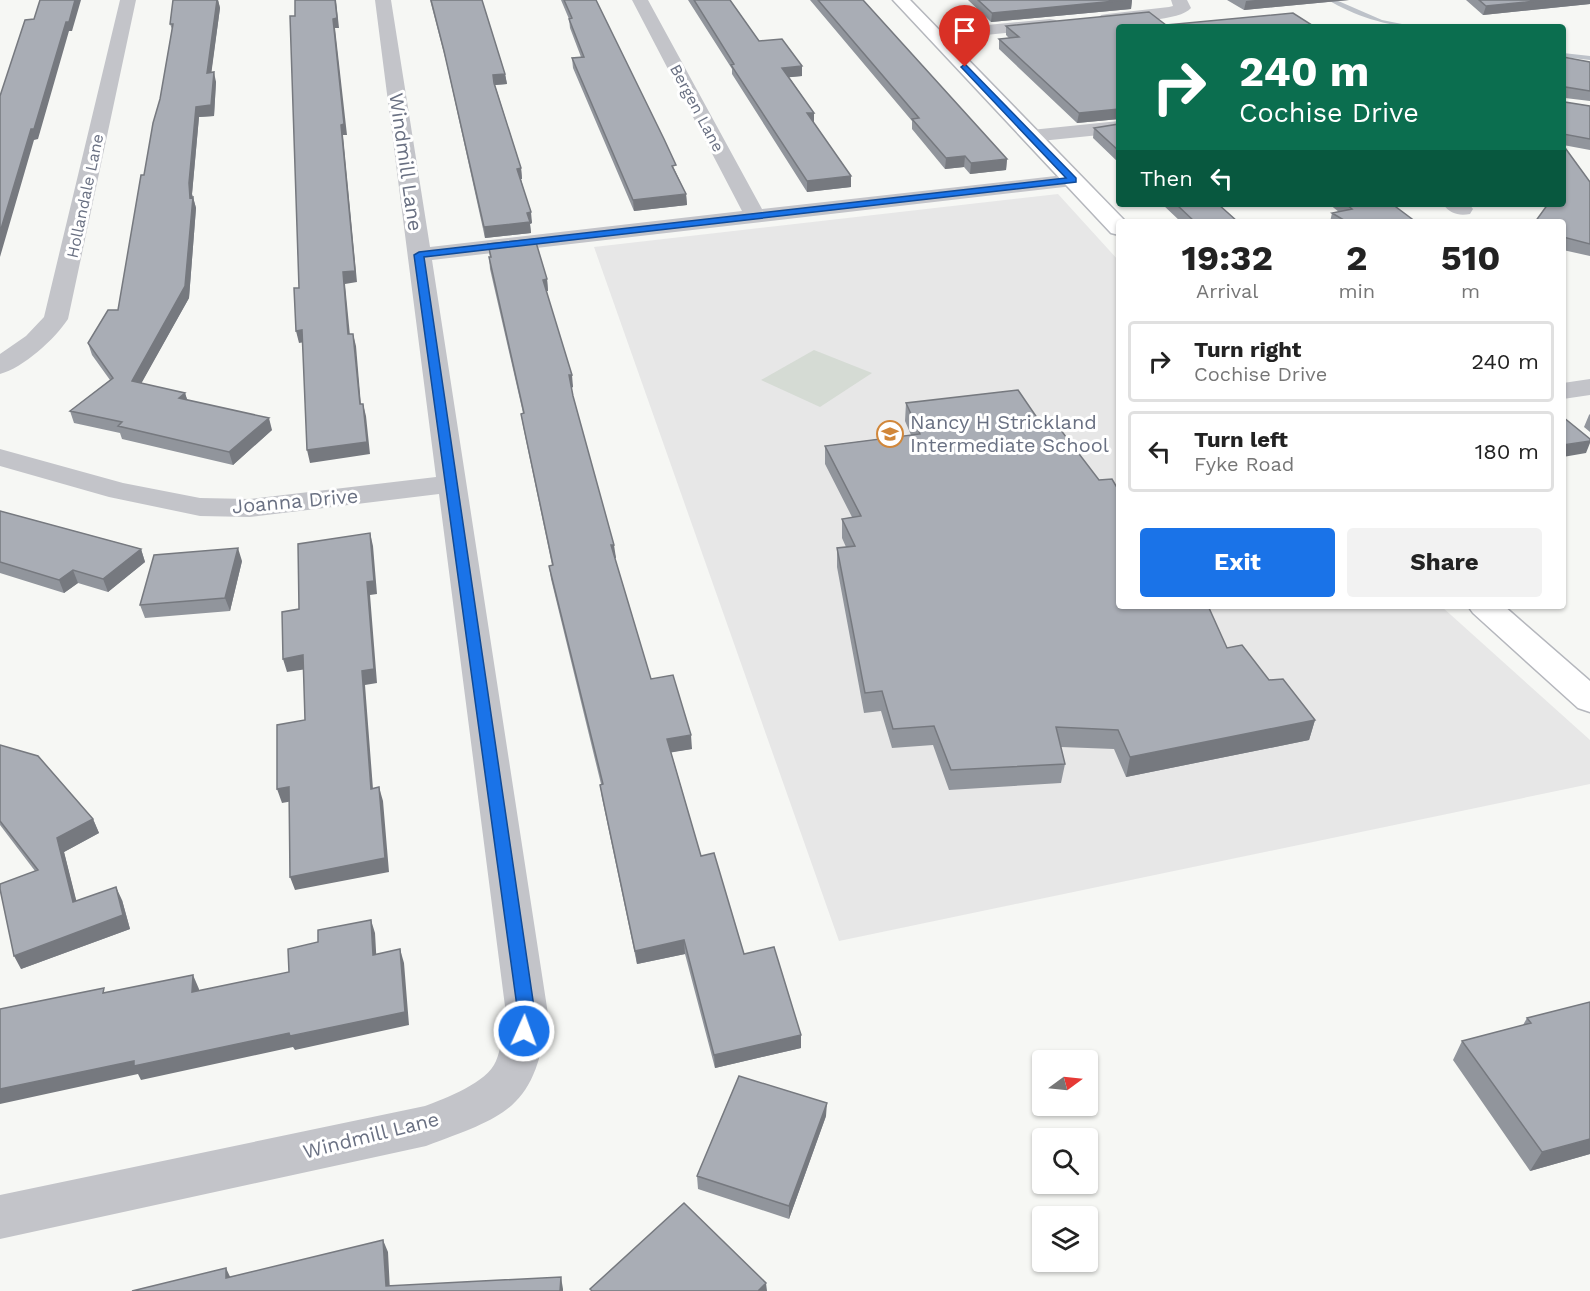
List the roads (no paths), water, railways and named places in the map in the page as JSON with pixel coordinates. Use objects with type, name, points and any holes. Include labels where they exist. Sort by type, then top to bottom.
[{"type":"street","name":"Hollandale Lane","points":[[0,366],[35,342],[56,319],[128,0]]},
{"type":"street","name":"Windmill Lane","points":[[0,1217],[426,1126],[484,1101],[511,1077],[521,1048],[527,1014],[383,0]]},
{"type":"street","name":"Bergen Lane","points":[[640,0],[755,216]]},
{"type":"street","points":[[901,0],[1116,225]]},
{"type":"street","points":[[1092,20],[1171,12],[1183,8],[1179,0]]},
{"type":"street","points":[[935,35],[1069,22]]},
{"type":"street","points":[[1031,136],[1116,127]]},
{"type":"street","points":[[419,255],[1073,180]]},
{"type":"street","points":[[1566,391],[1590,387]]},
{"type":"street","name":"Joanna Drive","points":[[0,457],[118,491],[200,507],[250,508],[452,484]]},
{"type":"street","points":[[1487,609],[1590,700]]},
{"type":"waterway","points":[[1331,0],[1381,21],[1398,24]]},
{"type":"waterway","points":[[1566,55],[1590,58]]},
{"type":"place","name":"Nancy H Strickland Intermediate School","points":[[890,434]]}]
